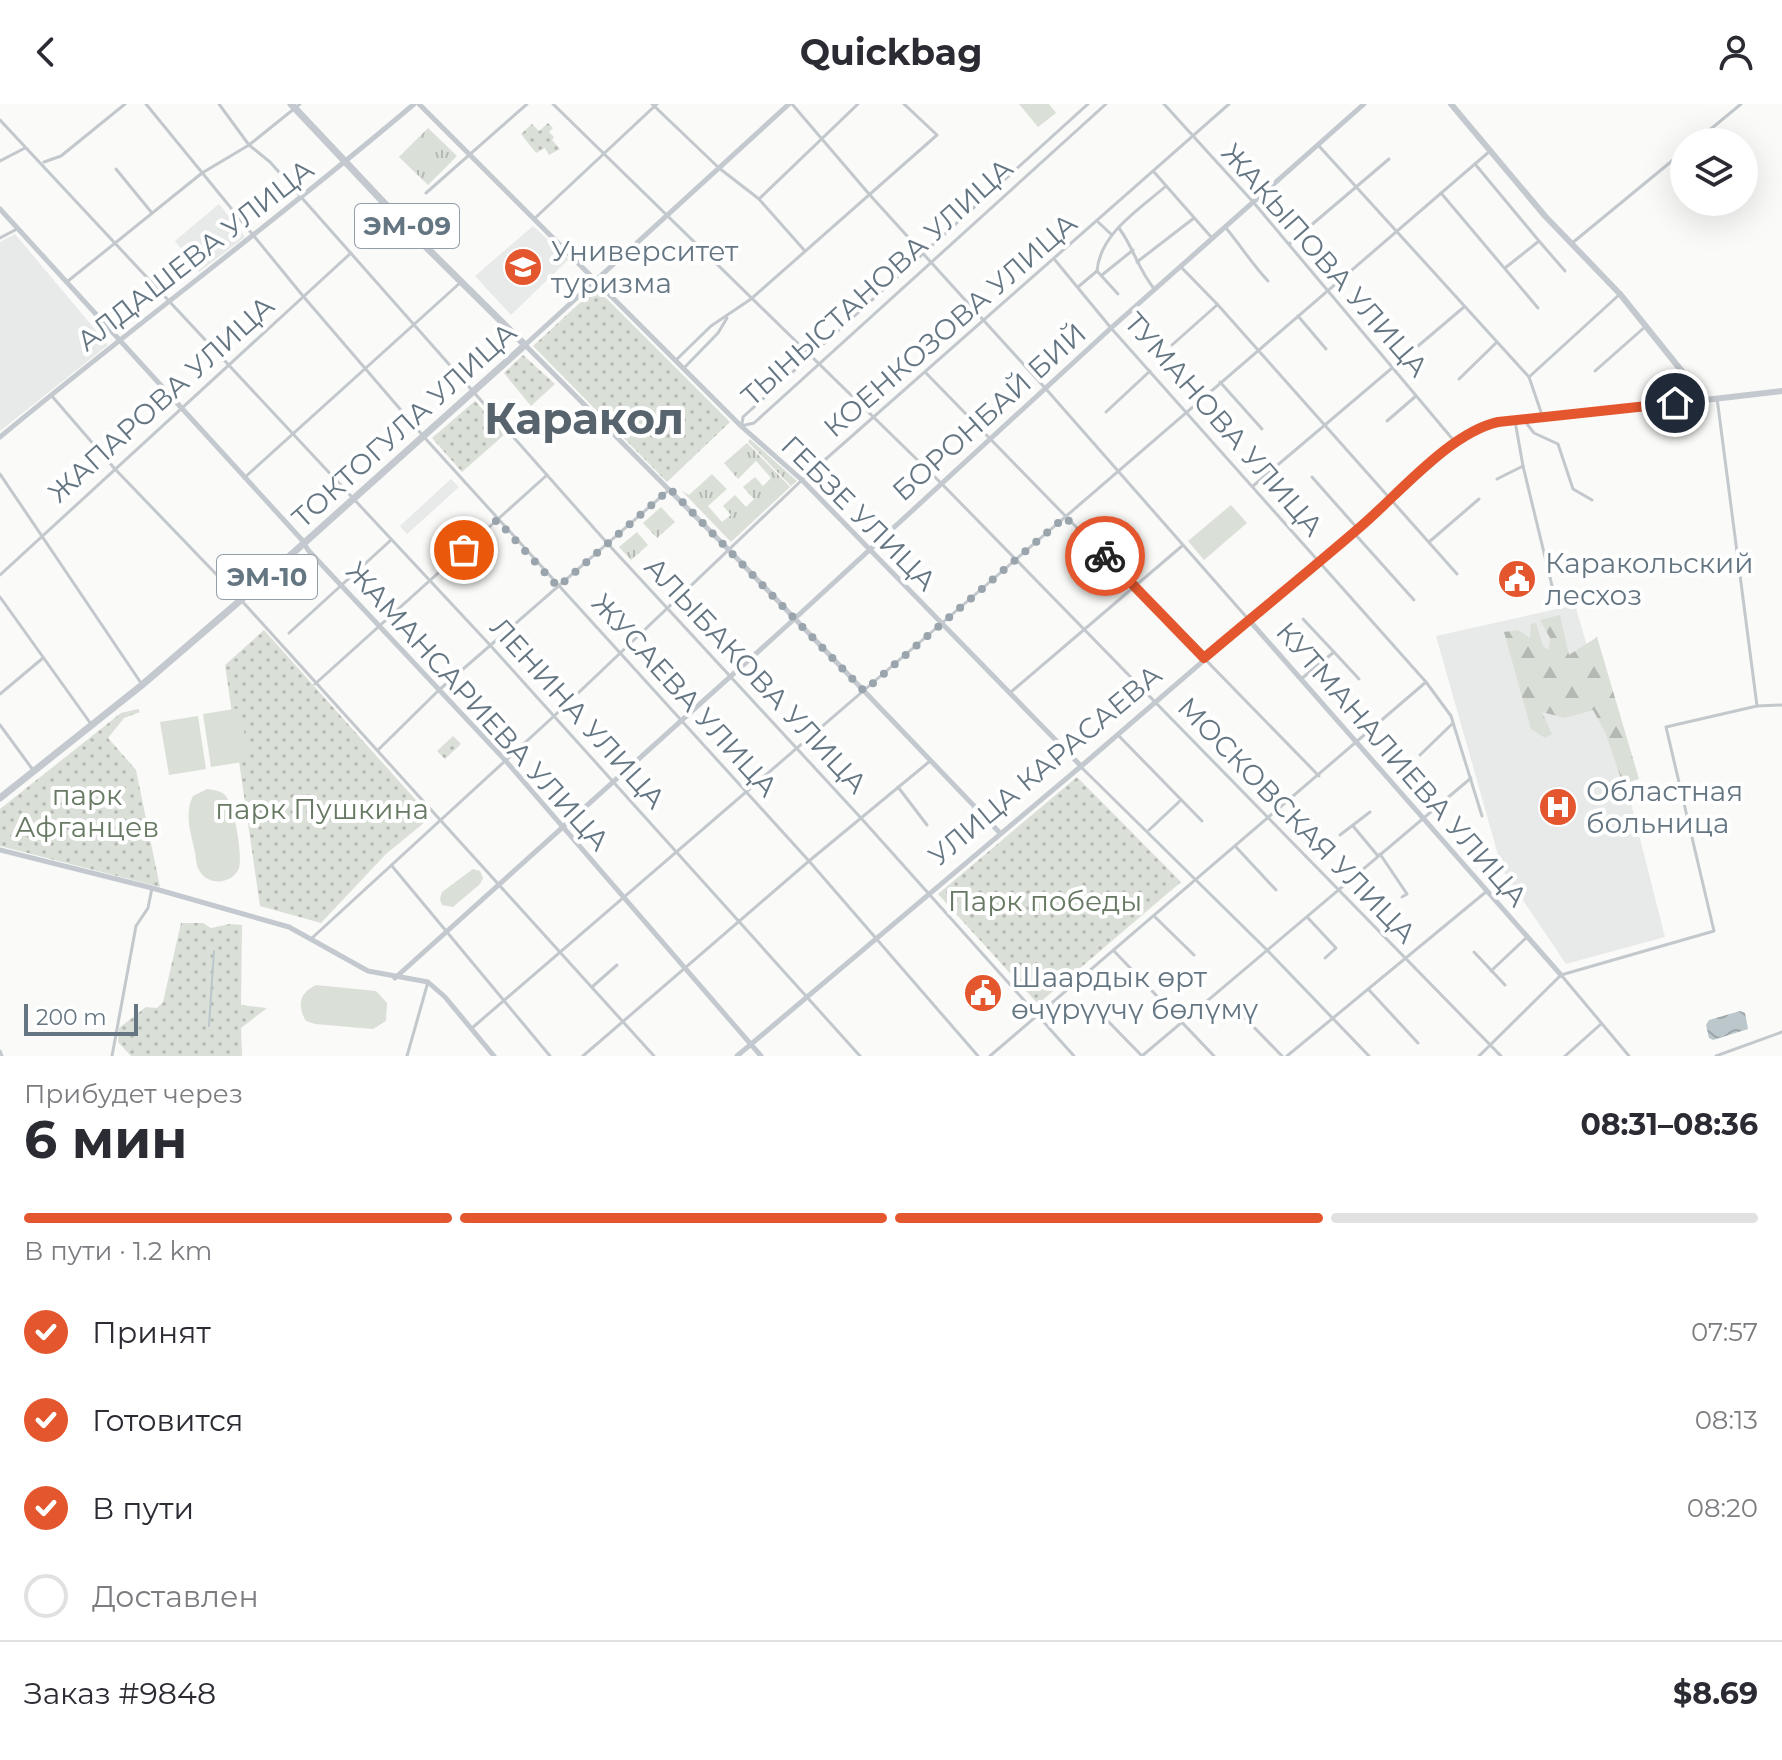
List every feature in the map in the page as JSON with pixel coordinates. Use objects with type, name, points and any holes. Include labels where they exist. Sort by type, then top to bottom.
[{"type":"highway","name":"ЭМ-09","points":[[296,105],[346,162],[525,345]]},
{"type":"highway","name":"ТОКТОГУЛА УЛИЦА","points":[[0,798],[142,685],[241,600],[525,345]]},
{"type":"main road","name":"ГЕБЗЕ УЛИЦА","points":[[416,104],[741,426],[802,480],[1081,766]]},
{"type":"main road","name":"АЛДАШЕВА УЛИЦА","points":[[0,437],[416,104]]},
{"type":"main road","name":"ТОКТОГУЛА УЛИЦА","points":[[525,345],[791,104]]},
{"type":"main road","name":"БОРОНБАЙ БИЙ","points":[[395,978],[991,441],[1111,328],[1364,104]]},
{"type":"main road","points":[[1451,104],[1571,244],[1620,294],[1705,400]]},
{"type":"main road","name":"ЖАМАНСАРИЕВА УЛИЦА","points":[[0,209],[378,625],[505,760],[761,1056]]},
{"type":"main road","points":[[525,345],[670,489],[1000,833]]},
{"type":"main road","name":"УЛИЦА КАРАСАЕВА","points":[[737,1056],[1356,531],[1455,442],[1478,427],[1782,391]]},
{"type":"main road","name":"КУТМАНАЛИЕВА УЛИЦА","points":[[1249,620],[1561,975]]},
{"type":"main road","points":[[0,850],[152,888],[289,927],[368,971],[428,982],[445,997],[494,1056]]},
{"type":"street","points":[[43,163],[61,156],[125,104]]},
{"type":"street","name":"ЖУСАЕВА УЛИЦА","points":[[146,104],[303,296],[424,437],[809,861],[978,1056]]},
{"type":"street","name":"АЛЫБАКОВА УЛИЦА","points":[[219,104],[249,145],[270,162],[545,476],[861,818],[1074,1056]]},
{"type":"street","points":[[426,193],[527,104]]},
{"type":"street","name":"МОСКОВСКАЯ УЛИЦА","points":[[553,104],[942,484],[1501,1056]]},
{"type":"street","name":"КУТМАНАЛИЕВА УЛИЦА","points":[[791,104],[1249,620]]},
{"type":"street","points":[[759,199],[858,104]]},
{"type":"street","points":[[675,361],[711,326],[751,299],[937,135],[904,104]]},
{"type":"street","name":"ТЫНЫСТАНОВА УЛИЦА","points":[[1088,104],[743,417],[741,426],[754,423],[1106,104]]},
{"type":"street","name":"ЖАКЫПОВА УЛИЦА","points":[[1164,104],[1254,203],[1455,442]]},
{"type":"street","name":"КОЕНКОЗОВА УЛИЦА","points":[[312,938],[553,717],[802,480],[1229,104]]},
{"type":"street","points":[[1712,128],[1741,104]]},
{"type":"street","points":[[66,283],[202,173],[249,145],[296,105]]},
{"type":"street","points":[[534,219],[654,105],[719,168],[759,199],[805,252]]},
{"type":"street","name":"ЛЕНИНА УЛИЦА","points":[[0,120],[490,645],[860,1056]]},
{"type":"street","points":[[1319,146],[1529,377],[1543,418]]},
{"type":"street","points":[[0,161],[27,148]]},
{"type":"street","points":[[471,1029],[1490,151]]},
{"type":"street","points":[[1289,244],[1389,159]]},
{"type":"street","points":[[1571,244],[1670,163]]},
{"type":"street","points":[[1475,164],[1565,271]]},
{"type":"street","points":[[116,169],[152,213]]},
{"type":"street","points":[[1154,172],[1213,239]]},
{"type":"street","points":[[1078,287],[1097,271],[1100,255],[1112,235],[1166,186]]},
{"type":"street","points":[[1441,193],[1538,308]]},
{"type":"street","points":[[1137,262],[1194,218]]},
{"type":"street","points":[[1098,222],[1112,235]]},
{"type":"street","points":[[1119,228],[1133,250],[1141,273],[1155,290]]},
{"type":"street","points":[[1226,228],[1268,281]]},
{"type":"street","points":[[0,238],[17,229]]},
{"type":"street","points":[[1505,268],[1539,241]]},
{"type":"street","points":[[1102,275],[1133,250]]},
{"type":"street","name":"ЖАПАРОВА УЛИЦА","points":[[0,575],[351,253]]},
{"type":"street","name":"ТУМАНОВА УЛИЦА","points":[[1055,260],[1111,328],[1426,682],[1448,712],[1482,816]]},
{"type":"street","points":[[1181,267],[1457,574]]},
{"type":"street","points":[[1097,271],[1118,294]]},
{"type":"street","points":[[244,478],[461,282]]},
{"type":"street","points":[[1529,377],[1620,294]]},
{"type":"street","points":[[1172,345],[1218,305]]},
{"type":"street","points":[[1252,486],[1464,307]]},
{"type":"street","points":[[1298,316],[1326,349]]},
{"type":"street","points":[[683,369],[718,333],[727,317]]},
{"type":"street","points":[[1595,371],[1646,326]]},
{"type":"street","points":[[1459,379],[1496,343]]},
{"type":"street","points":[[1106,412],[1150,371]]},
{"type":"street","points":[[926,373],[1319,776]]},
{"type":"street","points":[[1220,382],[1262,429]]},
{"type":"street","points":[[51,395],[114,468],[241,600],[654,1056]]},
{"type":"street","points":[[1387,421],[1416,396]]},
{"type":"street","points":[[1717,398],[1757,706]]},
{"type":"street","points":[[1524,420],[1534,433],[1558,444],[1573,489],[1592,500]]},
{"type":"street","points":[[1515,421],[1555,598]]},
{"type":"street","points":[[1497,479],[1523,466]]},
{"type":"street","points":[[0,474],[142,685]]},
{"type":"street","points":[[315,684],[545,476]]},
{"type":"street","points":[[1312,477],[1414,600]]},
{"type":"street","points":[[378,750],[439,690],[670,489]]},
{"type":"street","points":[[1429,542],[1479,499]]},
{"type":"street","points":[[289,633],[391,540]]},
{"type":"street","points":[[1009,694],[1182,546]]},
{"type":"street","points":[[0,597],[91,724]]},
{"type":"street","points":[[1303,619],[1359,679]]},
{"type":"street","points":[[1300,680],[1334,652]]},
{"type":"street","points":[[0,694],[44,658]]},
{"type":"street","points":[[990,1056],[1426,682]]},
{"type":"street","points":[[1479,1056],[1561,975],[1714,931],[1666,727],[1757,706],[1782,705]]},
{"type":"street","points":[[1420,755],[1453,724]]},
{"type":"street","points":[[0,725],[33,771]]},
{"type":"street","points":[[1117,734],[1202,821]]},
{"type":"street","points":[[583,1056],[930,761]]},
{"type":"street","name":"ГЕБЗЕ УЛИЦА","points":[[1081,766],[1369,1056]]},
{"type":"street","points":[[1103,1016],[1144,1055],[1471,778]]},
{"type":"street","points":[[898,787],[927,825]]},
{"type":"street","points":[[1147,832],[1181,800]]},
{"type":"street","points":[[1340,835],[1370,812]]},
{"type":"street","points":[[1353,826],[1407,894],[1402,897]]},
{"type":"street","points":[[1236,847],[1276,890]]},
{"type":"street","points":[[392,866],[550,1056]]},
{"type":"street","points":[[112,1056],[136,926],[148,908],[152,888]]},
{"type":"street","points":[[1244,1017],[1285,1056],[1487,891]]},
{"type":"street","points":[[1307,916],[1336,948],[1325,958]]},
{"type":"street","points":[[1155,917],[1194,955]]},
{"type":"street","points":[[1491,971],[1527,937]]},
{"type":"street","points":[[1114,951],[1214,1056]]},
{"type":"street","points":[[1474,952],[1505,985]]},
{"type":"street","points":[[592,987],[617,965]]},
{"type":"street","name":"КУТМАНАЛИЕВА УЛИЦА","points":[[1561,975],[1629,1056]]},
{"type":"street","points":[[407,1056],[428,982]]},
{"type":"street","points":[[1368,989],[1418,1043]]},
{"type":"street","points":[[1565,1056],[1601,1023]]},
{"type":"street","points":[[1716,1056],[1782,1032]]},
{"type":"street","points":[[0,1051],[2,1056]]},
{"type":"shaded area","points":[[219,204],[245,237],[199,272],[175,241]]},
{"type":"shaded area","name":"Университет туризма","points":[[533,226],[569,259],[511,315],[475,276]]},
{"type":"shaded area","points":[[15,234],[108,345],[0,431],[0,242]]},
{"type":"shaded area","points":[[451,479],[459,487],[407,534],[400,526]]},
{"type":"shaded area","name":"Областная больница","points":[[1575,605],[1616,744],[1665,937],[1566,964],[1502,869],[1436,636]]},
{"type":"green space","points":[[1019,104],[1049,104],[1056,113],[1038,127]]},
{"type":"green space","points":[[548,123],[553,128],[549,132],[554,137],[552,140],[560,149],[549,155],[545,148],[536,153],[521,134],[532,124],[539,131]]},
{"type":"green space","points":[[428,128],[457,156],[428,185],[399,157]]},
{"type":"green space","points":[[596,288],[730,422],[667,482],[533,346]]},
{"type":"green space","points":[[523,355],[555,384],[531,406],[504,373]]},
{"type":"green space","points":[[475,401],[505,434],[462,472],[432,438]]},
{"type":"green space","points":[[750,439],[797,481],[791,486],[748,442]]},
{"type":"green space","points":[[747,443],[790,487],[731,542],[682,491],[689,495],[712,474],[727,489],[708,506],[722,522],[731,515],[723,506],[735,495],[746,507],[754,499],[743,487],[755,477],[763,486],[771,478],[756,461],[738,479],[724,463]]},
{"type":"green space","points":[[1231,505],[1247,523],[1204,560],[1188,541]]},
{"type":"green space","points":[[661,507],[675,522],[657,538],[643,523]]},
{"type":"green space","points":[[637,532],[648,545],[631,560],[619,547]]},
{"type":"green space","points":[[1560,615],[1569,655],[1597,637],[1639,779],[1623,784],[1605,732],[1593,710],[1565,718],[1542,712],[1552,734],[1545,738],[1531,729],[1504,632],[1518,630],[1530,638],[1531,624],[1536,623],[1543,646],[1549,650],[1550,638],[1540,620]]},
{"type":"green space","name":"парк Пушкина","points":[[264,630],[431,817],[386,854],[321,923],[260,906],[225,665]]},
{"type":"green space","points":[[240,708],[249,761],[211,767],[203,714]]},
{"type":"green space","name":"парк Афганцев","points":[[138,709],[140,712],[124,718],[108,738],[136,770],[160,887],[0,846],[0,809],[121,713]]},
{"type":"green space","points":[[198,716],[206,769],[169,775],[160,722]]},
{"type":"green space","points":[[453,736],[461,744],[445,759],[437,751]]},
{"type":"green space","name":"Парк победы","points":[[1077,777],[1181,882],[1038,1004],[938,894]]},
{"type":"green space","points":[[207,789],[225,795],[239,842],[240,862],[236,874],[219,881],[208,879],[199,870],[189,824],[193,796]]},
{"type":"green space","points":[[473,869],[480,871],[483,878],[480,884],[453,907],[442,905],[442,892]]},
{"type":"green space","points":[[181,923],[203,923],[211,928],[242,925],[241,1005],[267,1008],[241,1028],[242,1056],[131,1056],[118,1042],[119,1028],[146,1007],[157,1008],[163,1002]]},
{"type":"green space","points":[[316,985],[376,991],[387,1003],[386,1021],[373,1029],[306,1021],[301,1000]]},
{"type":"water","points":[[1740,1011],[1745,1013],[1748,1029],[1713,1040],[1709,1038],[1706,1025],[1709,1020]]},
{"type":"waterway","points":[[209,1026],[214,951]]},
{"type":"way so far","points":[[464,550],[497,520],[558,587],[670,489],[864,691],[1065,517],[1105,556]]},
{"type":"place","name":"Университет туризма","points":[[523,267]]},
{"type":"place","name":"Каракольский лесхоз","points":[[1517,579]]},
{"type":"place","name":"Областная больница","points":[[1558,807]]},
{"type":"place","name":"Шаардык өрт өчүрүүчү бөлүмү","points":[[983,993]]},
{"type":"district","name":"Каракол","points":[[584,418]]},
{"type":"route","points":[[1105,556],[1204,658],[1358,529],[1455,442],[1478,427],[1498,422],[1675,403]]}]
